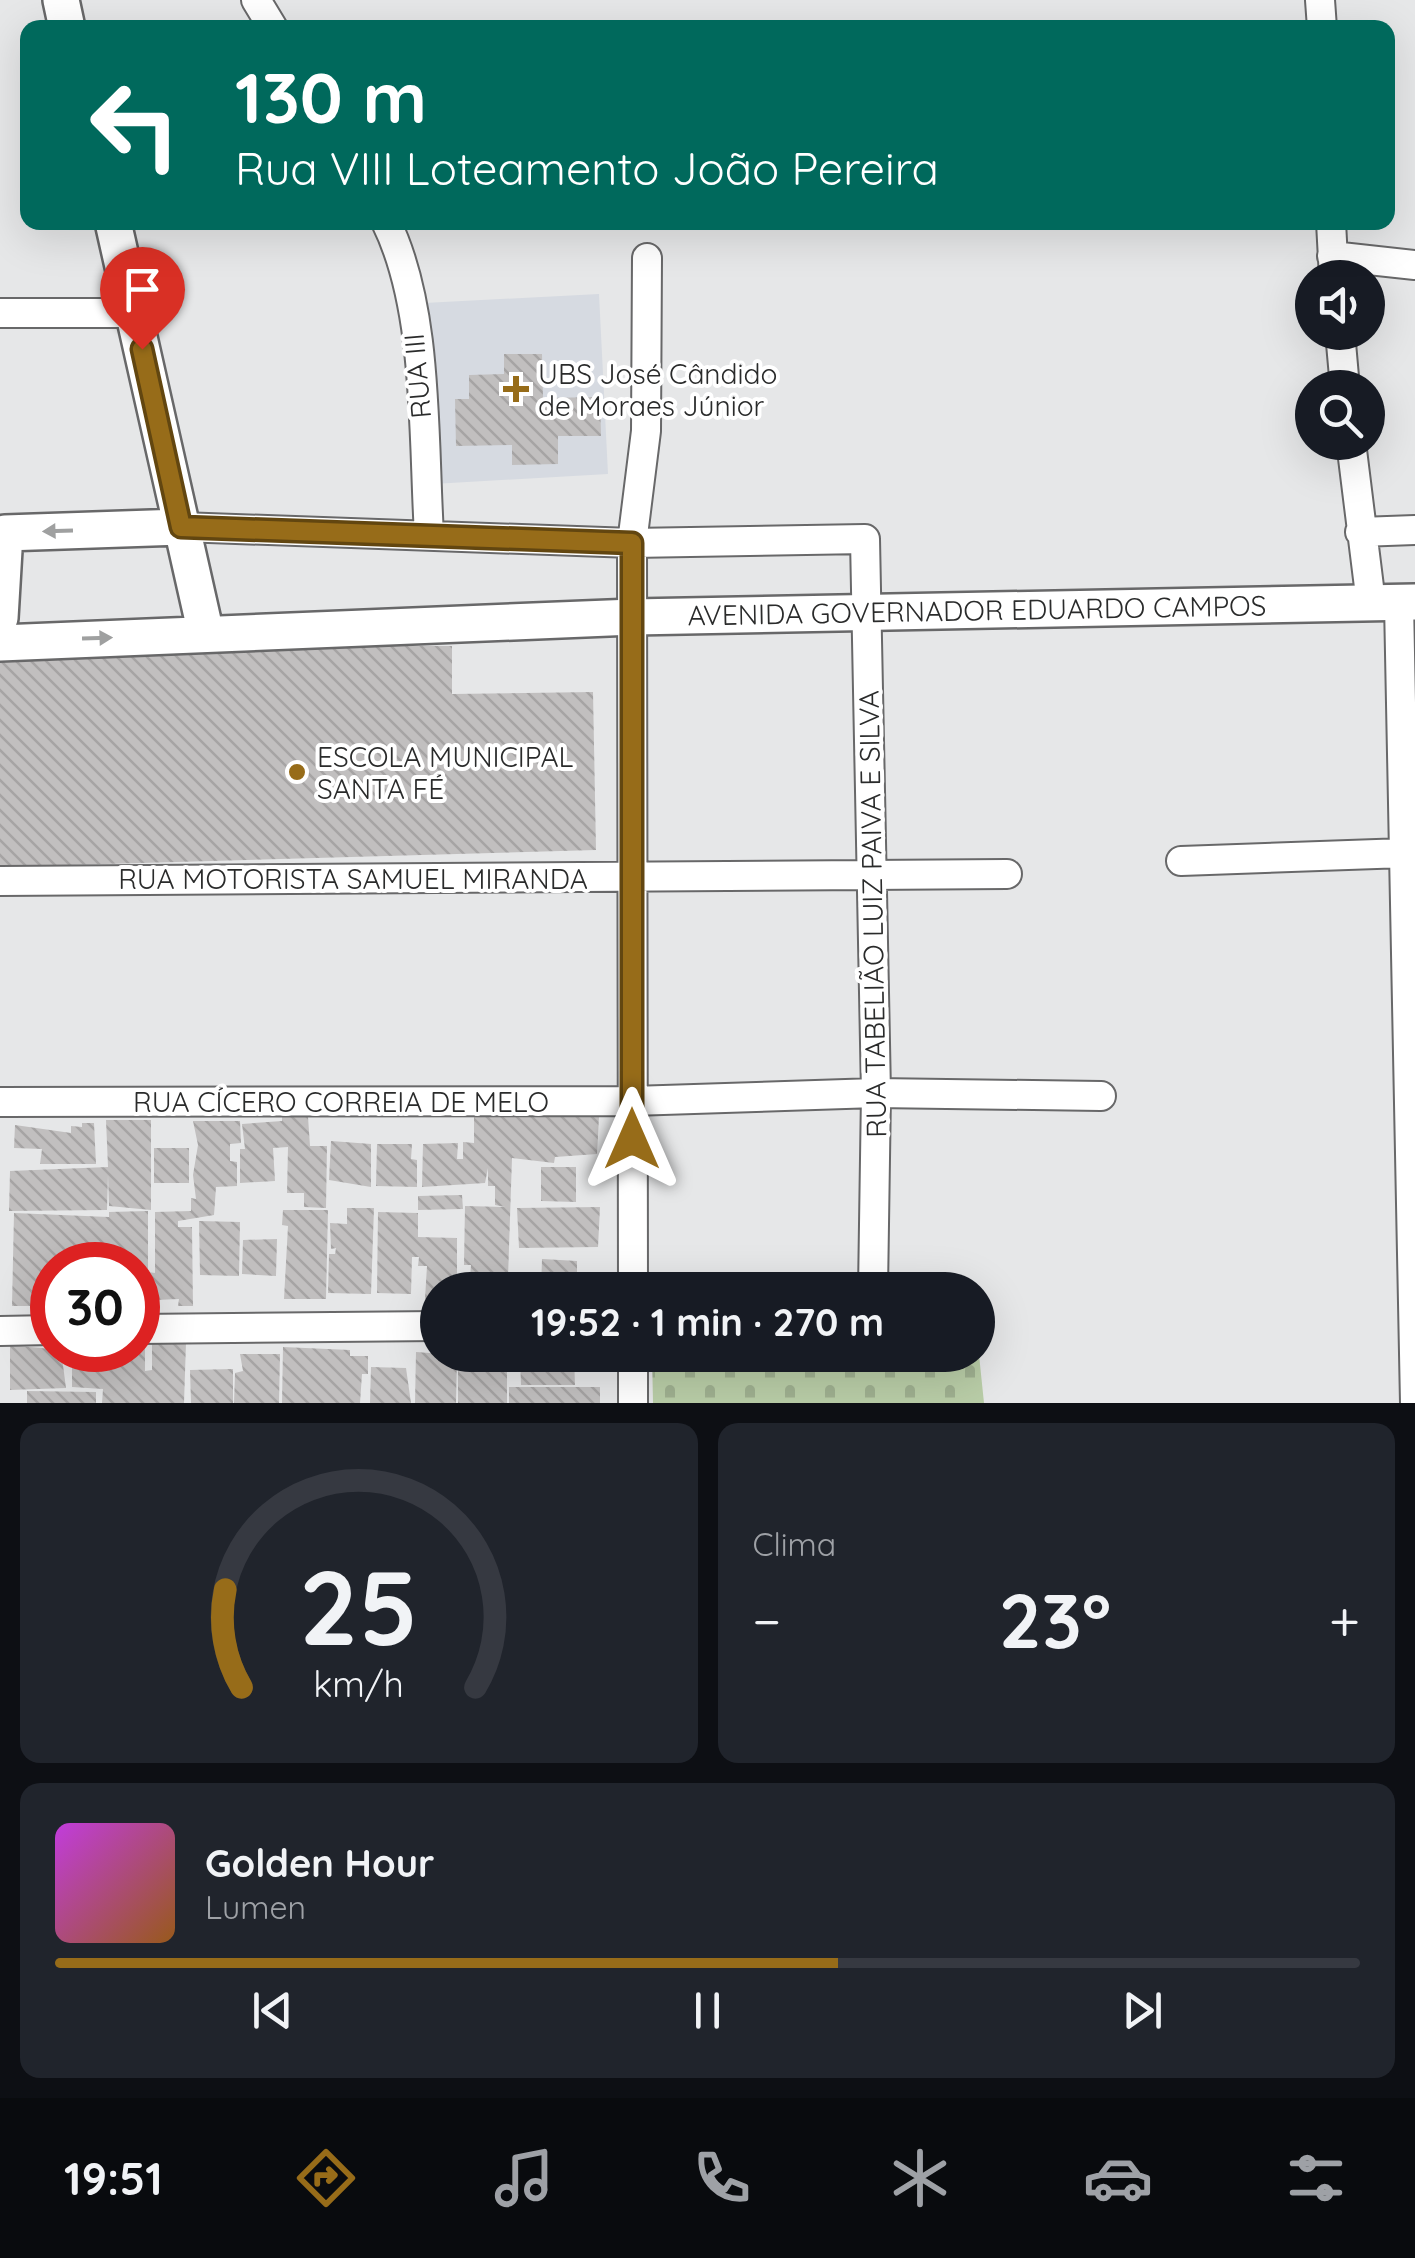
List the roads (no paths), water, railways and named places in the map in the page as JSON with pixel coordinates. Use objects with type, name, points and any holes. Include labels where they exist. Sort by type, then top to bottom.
[{"type":"street","points":[[115,230],[206,634]]},
{"type":"street","name":"RUA III","points":[[390,230],[398,248],[412,321],[429,534]]},
{"type":"street","points":[[1331,230],[1333,260]]},
{"type":"street","points":[[633,1272],[632,543],[646,432],[647,258]]},
{"type":"street","points":[[1385,266],[1415,265]]},
{"type":"street","points":[[0,313],[134,313]]},
{"type":"street","points":[[1353,460],[1360,532],[1395,603],[1412,1120],[1415,1403]]},
{"type":"street","points":[[0,618],[3,533],[181,527],[632,543]]},
{"type":"street","points":[[1360,532],[1415,530]]},
{"type":"street","name":"RUA TABELIÃO LUIZ PAIVA E SILVA","points":[[632,543],[864,540],[876,1092],[873,1272]]},
{"type":"street","name":"AVENIDA GOVERNADOR EDUARDO CAMPOS","points":[[0,642],[633,618],[1395,603]]},
{"type":"street","points":[[1181,861],[1404,854]]},
{"type":"street","name":"RUA MOTORISTA SAMUEL MIRANDA","points":[[0,881],[1006,874]]},
{"type":"street","name":"RUA CÍCERO CORREIA DE MELO","points":[[0,1102],[632,1101],[876,1092],[1101,1096]]},
{"type":"street","points":[[160,1329],[420,1326]]},
{"type":"street","points":[[0,1331],[30,1330]]},
{"type":"street","points":[[633,1372],[633,1403]]},
{"type":"place","name":"UBS José Cândido de Moraes Júnior","points":[[516,389]]},
{"type":"place","name":"ESCOLA MUNICIPAL SANTA FÉ","points":[[297,772]]}]
